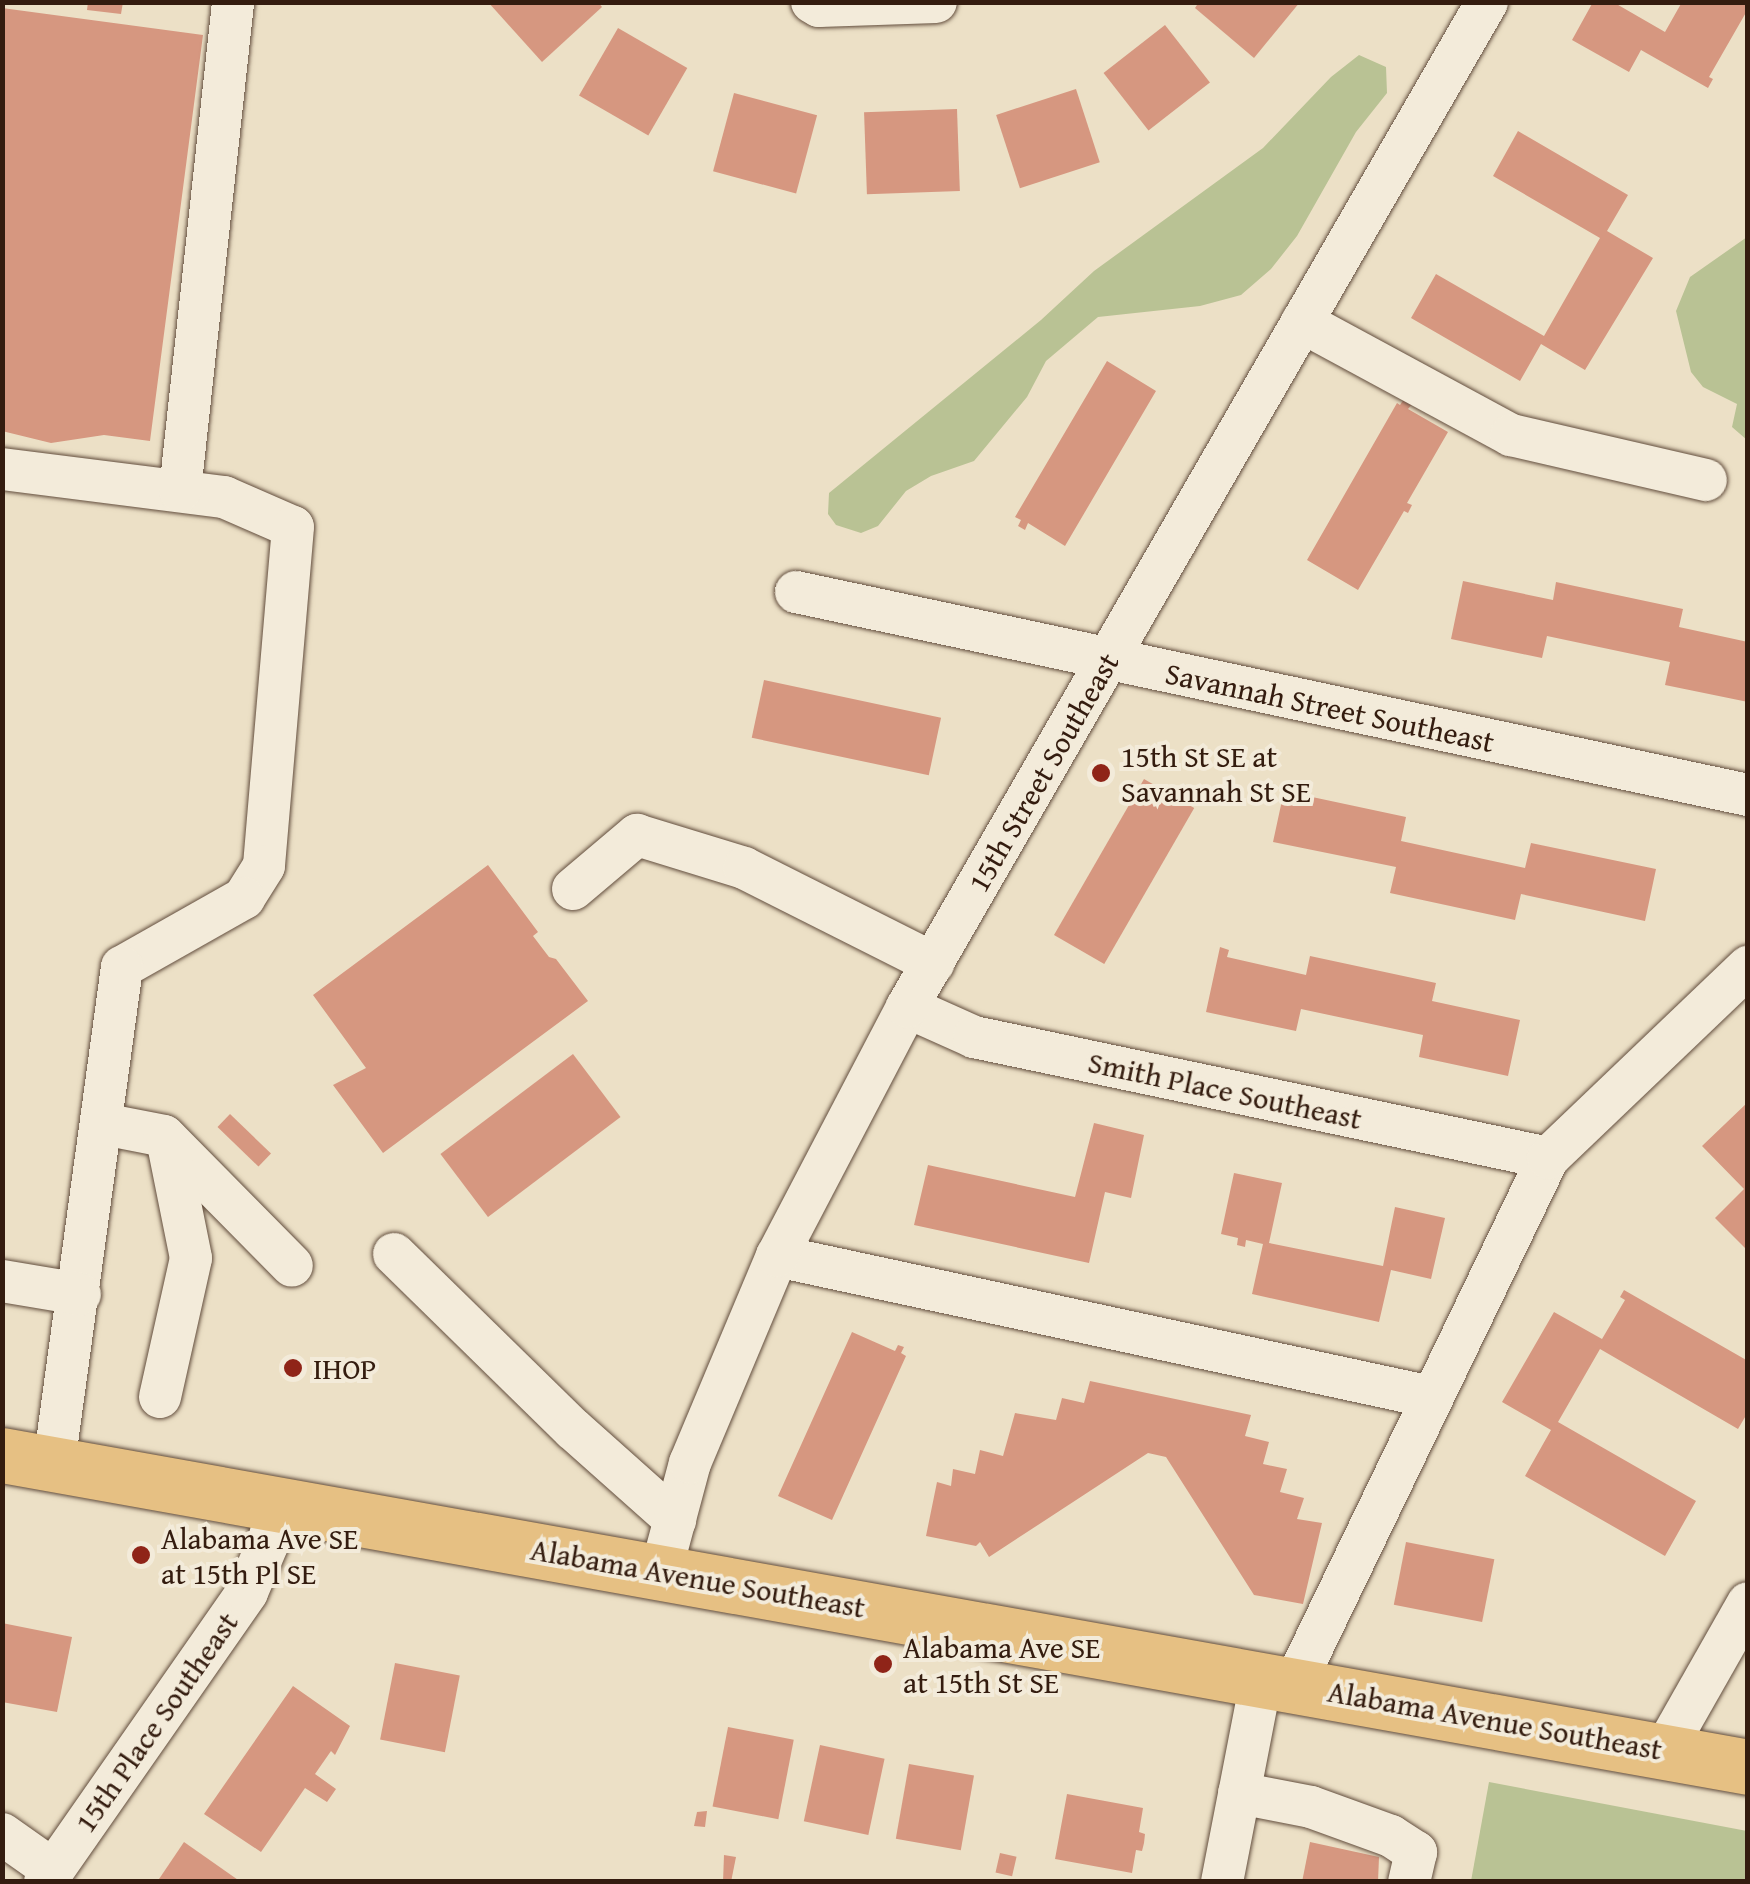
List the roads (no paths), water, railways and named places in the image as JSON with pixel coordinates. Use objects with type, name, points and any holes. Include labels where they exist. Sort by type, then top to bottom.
[{"type":"main road","name":"Alabama Avenue Southeast","points":[[28,1460],[1279,1680],[1748,1767]]},
{"type":"street","points":[[180,491],[232,2]]},
{"type":"street","points":[[812,2],[936,2]]},
{"type":"street","name":"15th Street Southeast","points":[[661,1571],[690,1462],[777,1256],[907,1007],[1487,2]]},
{"type":"street","points":[[1302,322],[1512,436],[1706,480]]},
{"type":"street","points":[[2,468],[224,496],[293,527],[264,866],[244,898],[122,967],[80,1294],[28,1460]]},
{"type":"street","name":"Savannah Street Southeast","points":[[796,592],[1748,795]]},
{"type":"street","points":[[573,888],[637,835],[744,868],[933,963]]},
{"type":"street","points":[[1222,1882],[1240,1793],[1279,1680],[1430,1397],[1548,1158],[1748,967]]},
{"type":"street","name":"Smith Place Southeast","points":[[907,1007],[974,1037],[1548,1158]]},
{"type":"street","points":[[103,1124],[167,1139],[292,1266]]},
{"type":"street","points":[[160,1398],[192,1258],[167,1139]]},
{"type":"street","points":[[394,1254],[573,1429],[675,1520]]},
{"type":"street","points":[[777,1256],[1430,1397]]},
{"type":"street","points":[[2,1280],[80,1294]]},
{"type":"street","name":"15th Place Southeast","points":[[49,1876],[247,1592],[268,1543],[279,1503]]},
{"type":"street","points":[[1664,1752],[1748,1603]]},
{"type":"street","points":[[1240,1793],[1311,1807],[1391,1836],[1416,1852],[1409,1882]]},
{"type":"street","points":[[2,1834],[49,1876]]},
{"type":"place","name":"15th St SE at Savannah St SE","points":[[1101,773]]},
{"type":"place","name":"IHOP","points":[[293,1368]]},
{"type":"place","name":"Alabama Ave SE at 15th Pl SE","points":[[141,1555]]},
{"type":"place","name":"Alabama Ave SE at 15th St SE","points":[[883,1664]]}]
